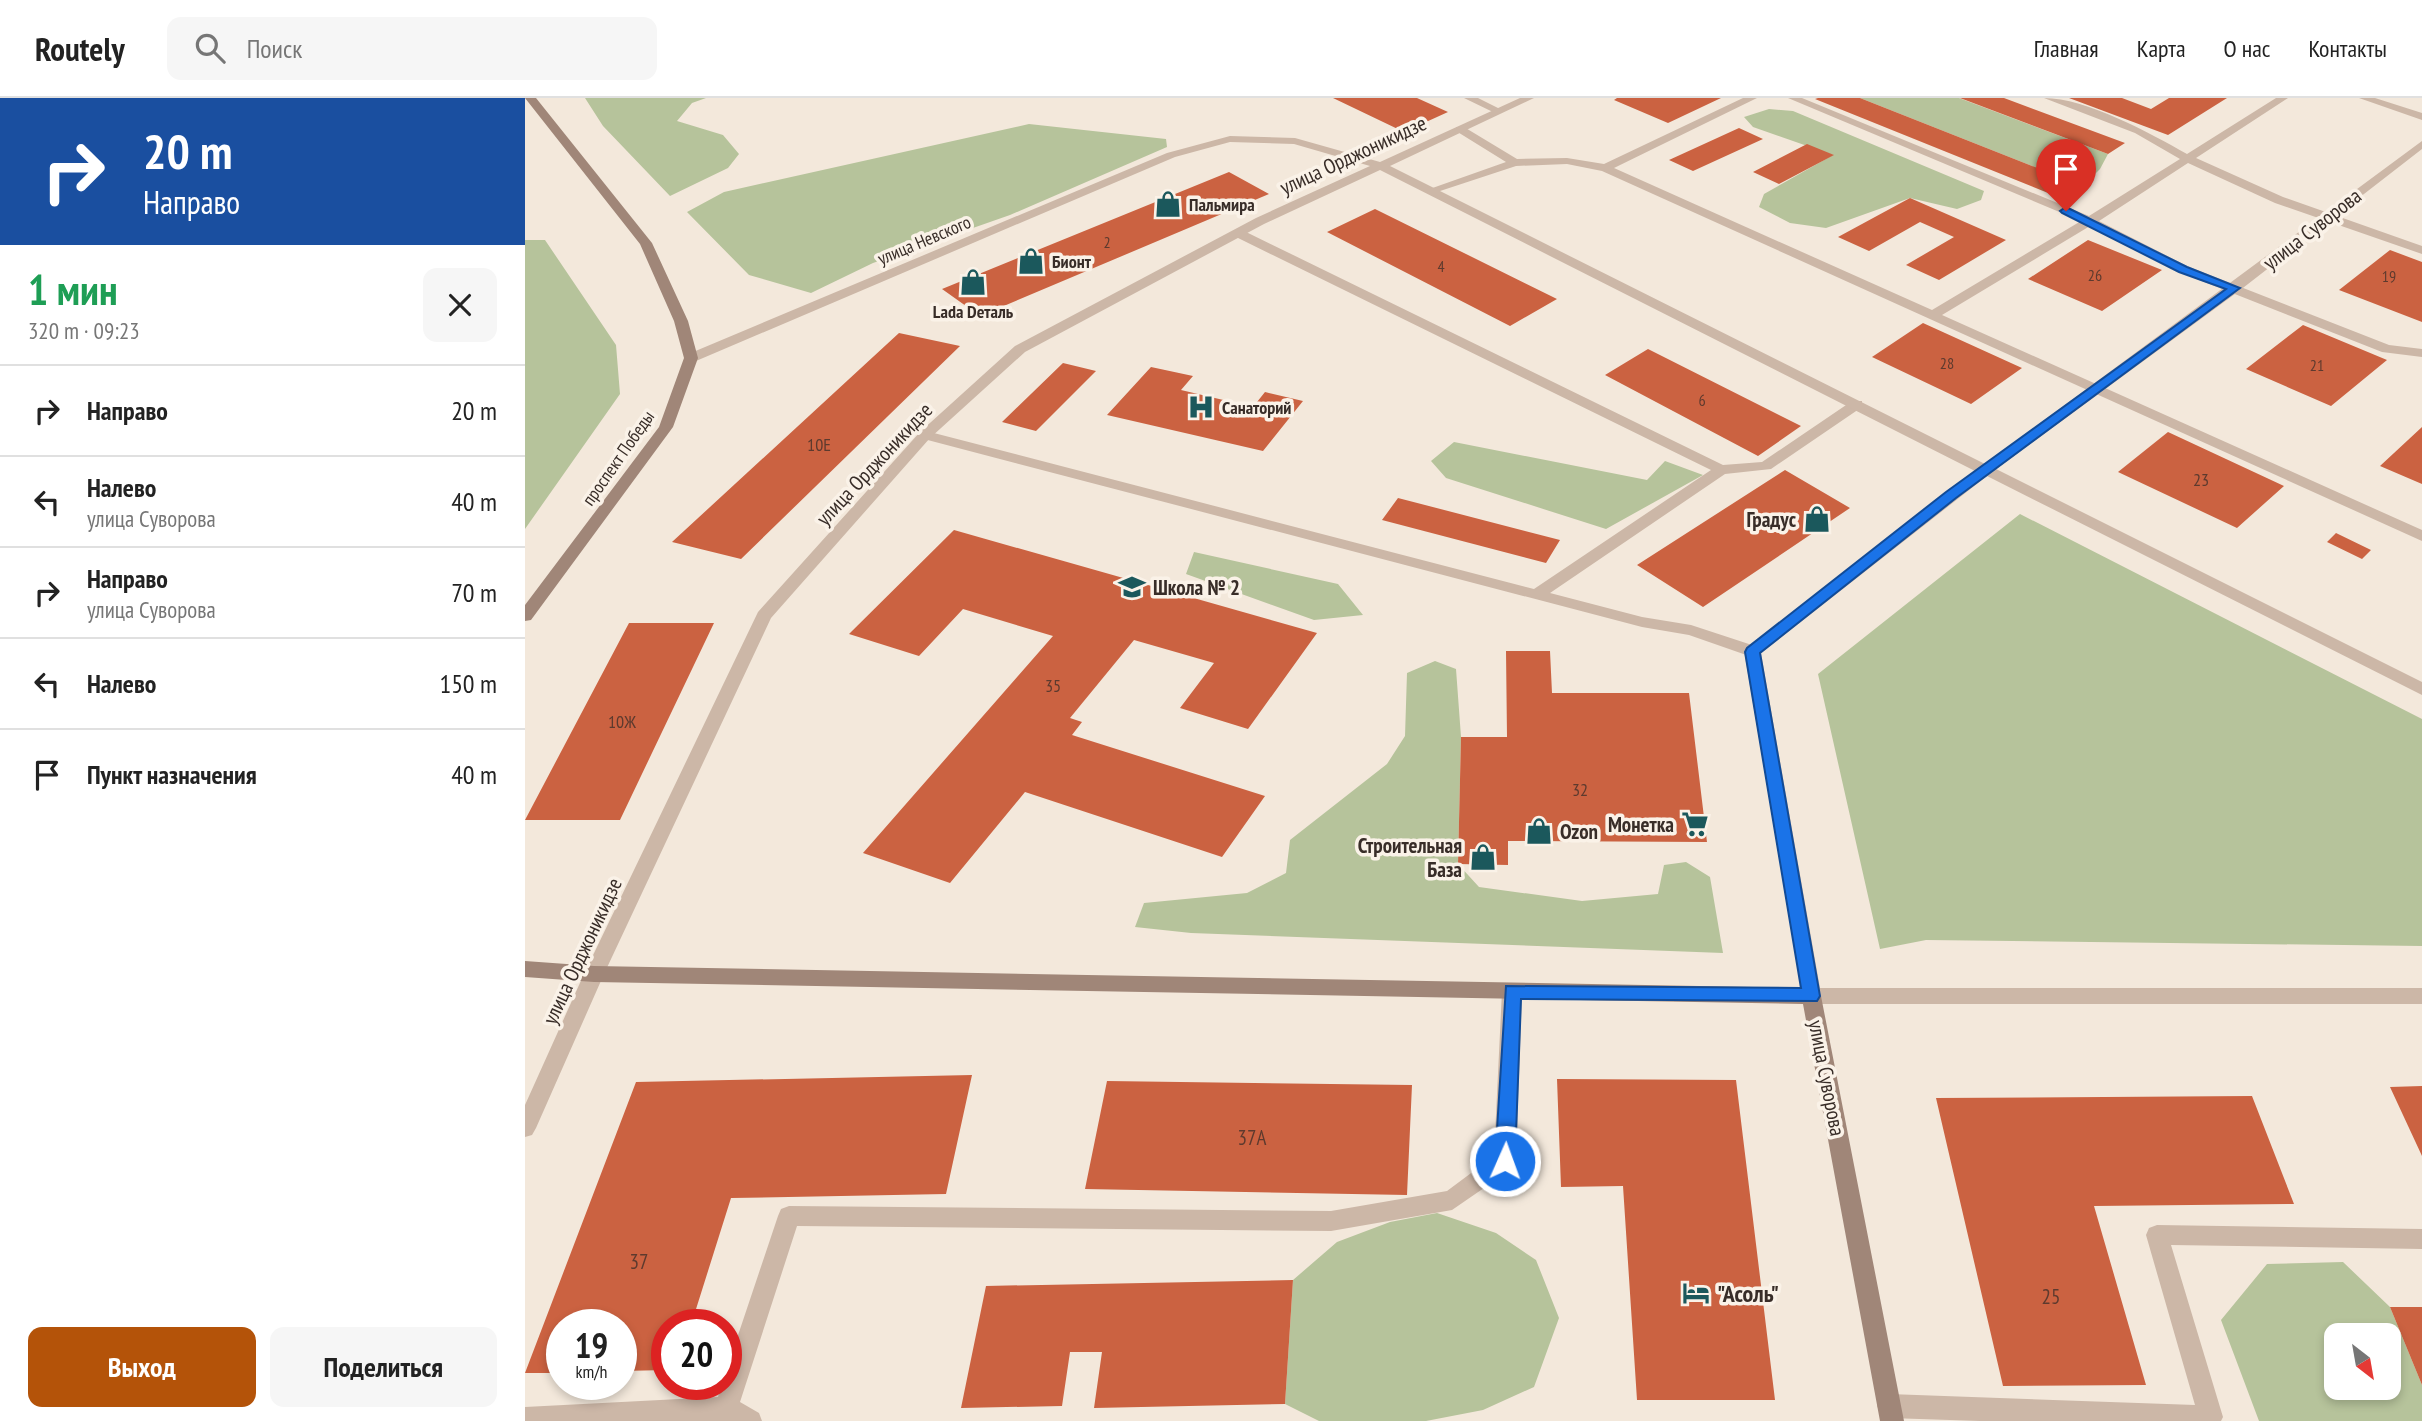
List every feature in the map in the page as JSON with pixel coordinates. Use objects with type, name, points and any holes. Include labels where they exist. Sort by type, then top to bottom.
[{"type":"street","points":[[527,98],[646,243],[681,321],[691,358]]},
{"type":"street","points":[[1469,98],[1499,111]]},
{"type":"street","name":"улица Орджоникидзе","points":[[525,1128],[594,974],[764,616],[925,435],[1020,349],[1238,233],[1379,165],[1529,98]]},
{"type":"street","points":[[1605,168],[1752,98]]},
{"type":"street","points":[[1793,98],[2091,221],[2183,269],[2387,349],[2422,353]]},
{"type":"street","points":[[2049,98],[2139,131],[2188,159],[2279,200],[2422,250]]},
{"type":"street","points":[[1931,316],[2091,221],[2283,98]]},
{"type":"street","points":[[2364,98],[2422,117]]},
{"type":"street","points":[[1460,130],[1515,163]]},
{"type":"street","name":"улица Невского","points":[[691,358],[1171,155],[1230,139],[1295,141],[1379,165],[2422,689]]},
{"type":"street","name":"улица Суворова","points":[[1890,1414],[1811,996],[1752,652],[1986,468],[2097,390],[2422,144]]},
{"type":"street","points":[[1430,191],[1515,163],[1567,161],[1605,168],[2422,536]]},
{"type":"street","points":[[1238,233],[1721,470]]},
{"type":"street","name":"проспект Победы","points":[[525,616],[666,427],[691,358]]},
{"type":"street","points":[[1536,595],[1721,470],[1766,466],[1857,404]]},
{"type":"street","points":[[925,435],[1536,595],[1642,622],[1691,631],[1752,652]]},
{"type":"street","points":[[525,969],[594,974],[1811,996],[2422,996]]},
{"type":"street","points":[[726,1408],[789,1216],[1331,1221],[1452,1200],[1505,1161],[1512,991]]},
{"type":"street","points":[[1890,1414],[2212,1419],[2157,1235],[2422,1239]]},
{"type":"street","points":[[525,1419],[726,1408],[750,1421]]},
{"type":"green space","points":[[585,98],[706,98],[692,103],[677,121],[723,135],[739,154],[728,168],[670,196],[603,126]]},
{"type":"green space","points":[[1860,98],[1959,98],[2108,154],[2100,169],[2083,186]]},
{"type":"green space","points":[[1769,109],[1793,111],[1984,191],[1981,200],[1957,209],[1910,198],[1826,228],[1790,223],[1759,207],[1764,194],[1833,155],[1753,127],[1744,117]]},
{"type":"green space","points":[[1029,124],[1166,139],[1167,147],[1010,215],[873,263],[811,293],[749,275],[687,212],[724,192]]},
{"type":"green space","points":[[525,240],[545,240],[616,345],[620,394],[525,529]]},
{"type":"green space","points":[[1454,442],[1647,480],[1665,461],[1703,475],[1606,529],[1446,478],[1431,461]]},
{"type":"green space","points":[[2020,514],[2422,719],[2422,946],[1926,940],[1880,949],[1818,674]]},
{"type":"green space","points":[[1194,552],[1338,584],[1363,615],[1314,620],[1186,574]]},
{"type":"green space","points":[[1435,661],[1456,669],[1461,737],[1458,864],[1479,887],[1582,901],[1658,894],[1664,865],[1686,862],[1710,877],[1723,953],[1191,933],[1135,927],[1144,903],[1247,893],[1286,873],[1290,840],[1387,764],[1405,736],[1407,673]]},
{"type":"green space","points":[[1437,1213],[1496,1233],[1536,1260],[1559,1318],[1534,1387],[1483,1410],[1426,1421],[1319,1421],[1285,1404],[1293,1280],[1337,1242],[1390,1222]]},
{"type":"green space","points":[[2343,1262],[2390,1307],[2397,1323],[2324,1323],[2324,1400],[2401,1400],[2401,1334],[2422,1385],[2422,1421],[2259,1421],[2221,1320],[2267,1264]]},
{"type":"building","points":[[1333,98],[1417,98],[1448,112],[1404,132]]},
{"type":"building","points":[[1721,98],[1668,123],[1614,100]]},
{"type":"building","points":[[1860,98],[2083,186],[2063,199],[1815,99]]},
{"type":"building","points":[[1960,98],[2004,98],[2125,143],[2108,154]]},
{"type":"building","points":[[2069,98],[2122,98],[2151,109],[2169,98],[2227,98],[2168,135]]},
{"type":"building","points":[[1739,128],[1763,139],[1693,171],[1669,160]]},
{"type":"building","points":[[1807,144],[1834,155],[1779,184],[1753,172]]},
{"type":"building","points":[[1229,172],[1269,194],[980,316],[942,289]]},
{"type":"building","points":[[1910,198],[2006,240],[1939,280],[1906,265],[1954,237],[1920,222],[1869,251],[1838,237]]},
{"type":"building","points":[[1375,209],[1557,299],[1510,326],[1327,232]]},
{"type":"building","points":[[2088,240],[2162,270],[2102,311],[2028,279]]},
{"type":"building","points":[[2390,250],[2422,262],[2422,322],[2339,290]]},
{"type":"building","points":[[1923,323],[2022,368],[1971,404],[1872,357]]},
{"type":"building","points":[[2303,325],[2387,360],[2331,406],[2246,369]]},
{"type":"building","points":[[899,333],[960,346],[741,559],[672,542]]},
{"type":"building","points":[[1648,349],[1801,426],[1758,456],[1605,375]]},
{"type":"building","points":[[1063,363],[1096,371],[1036,431],[1002,422]]},
{"type":"building","points":[[1151,367],[1193,376],[1181,390],[1253,407],[1265,392],[1303,401],[1263,451],[1107,415]]},
{"type":"building","points":[[2422,427],[2422,484],[2380,466]]},
{"type":"building","points":[[2168,432],[2284,486],[2237,528],[2118,472]]},
{"type":"building","points":[[1785,470],[1850,508],[1703,607],[1637,565]]},
{"type":"building","points":[[1398,498],[1560,540],[1546,563],[1382,520]]},
{"type":"building","points":[[954,530],[1317,633],[1248,729],[1180,708],[1214,663],[1134,640],[1070,718],[1082,722],[1072,735],[1265,796],[1222,857],[1025,792],[950,883],[863,853],[1053,636],[963,609],[919,656],[849,634]]},
{"type":"building","points":[[2336,533],[2371,550],[2362,559],[2327,542]]},
{"type":"building","points":[[629,623],[714,623],[620,820],[525,820]]},
{"type":"building","points":[[1506,651],[1550,651],[1552,693],[1689,693],[1707,842],[1508,841],[1508,865],[1458,864],[1461,737],[1507,737]]},
{"type":"building","points":[[972,1075],[946,1194],[731,1198],[696,1309],[651,1309],[651,1370],[637,1371],[637,1309],[549,1309],[636,1082]]},
{"type":"building","name":"\"Асоль\"","points":[[1557,1079],[1736,1080],[1775,1400],[1637,1400],[1623,1186],[1561,1187]]},
{"type":"building","points":[[1107,1081],[1412,1085],[1407,1195],[1085,1189]]},
{"type":"building","points":[[2422,1086],[2422,1156],[2390,1087]]},
{"type":"building","points":[[2252,1096],[2294,1204],[2094,1206],[2146,1385],[2003,1386],[1936,1098]]},
{"type":"building","points":[[1293,1280],[1285,1404],[1094,1408],[1102,1352],[1070,1352],[1062,1406],[961,1408],[986,1286]]},
{"type":"building","points":[[2390,1307],[2422,1307],[2422,1385],[2401,1334],[2401,1323],[2397,1323]]},
{"type":"building","points":[[546,1318],[546,1373],[525,1373]]},
{"type":"place","name":"Пальмира","points":[[1168,204]]},
{"type":"place","name":"Бионт","points":[[1031,261]]},
{"type":"place","name":"Lada Dеталь","points":[[973,282]]},
{"type":"place","name":"Санаторий","points":[[1201,407]]},
{"type":"place","name":"Градус","points":[[1817,519]]},
{"type":"place","name":"Школа № 2","points":[[1132,587]]},
{"type":"place","name":"Монетка","points":[[1695,824]]},
{"type":"place","name":"Ozon","points":[[1539,831]]},
{"type":"place","name":"Строительная База","points":[[1483,857]]},
{"type":"place","name":"\"Асоль\"","points":[[1696,1293]]},
{"type":"route","points":[[1505,1161],[1512,991],[1811,996],[1752,652],[1986,468],[2234,288],[2183,269],[2091,221],[2066,211]]}]
